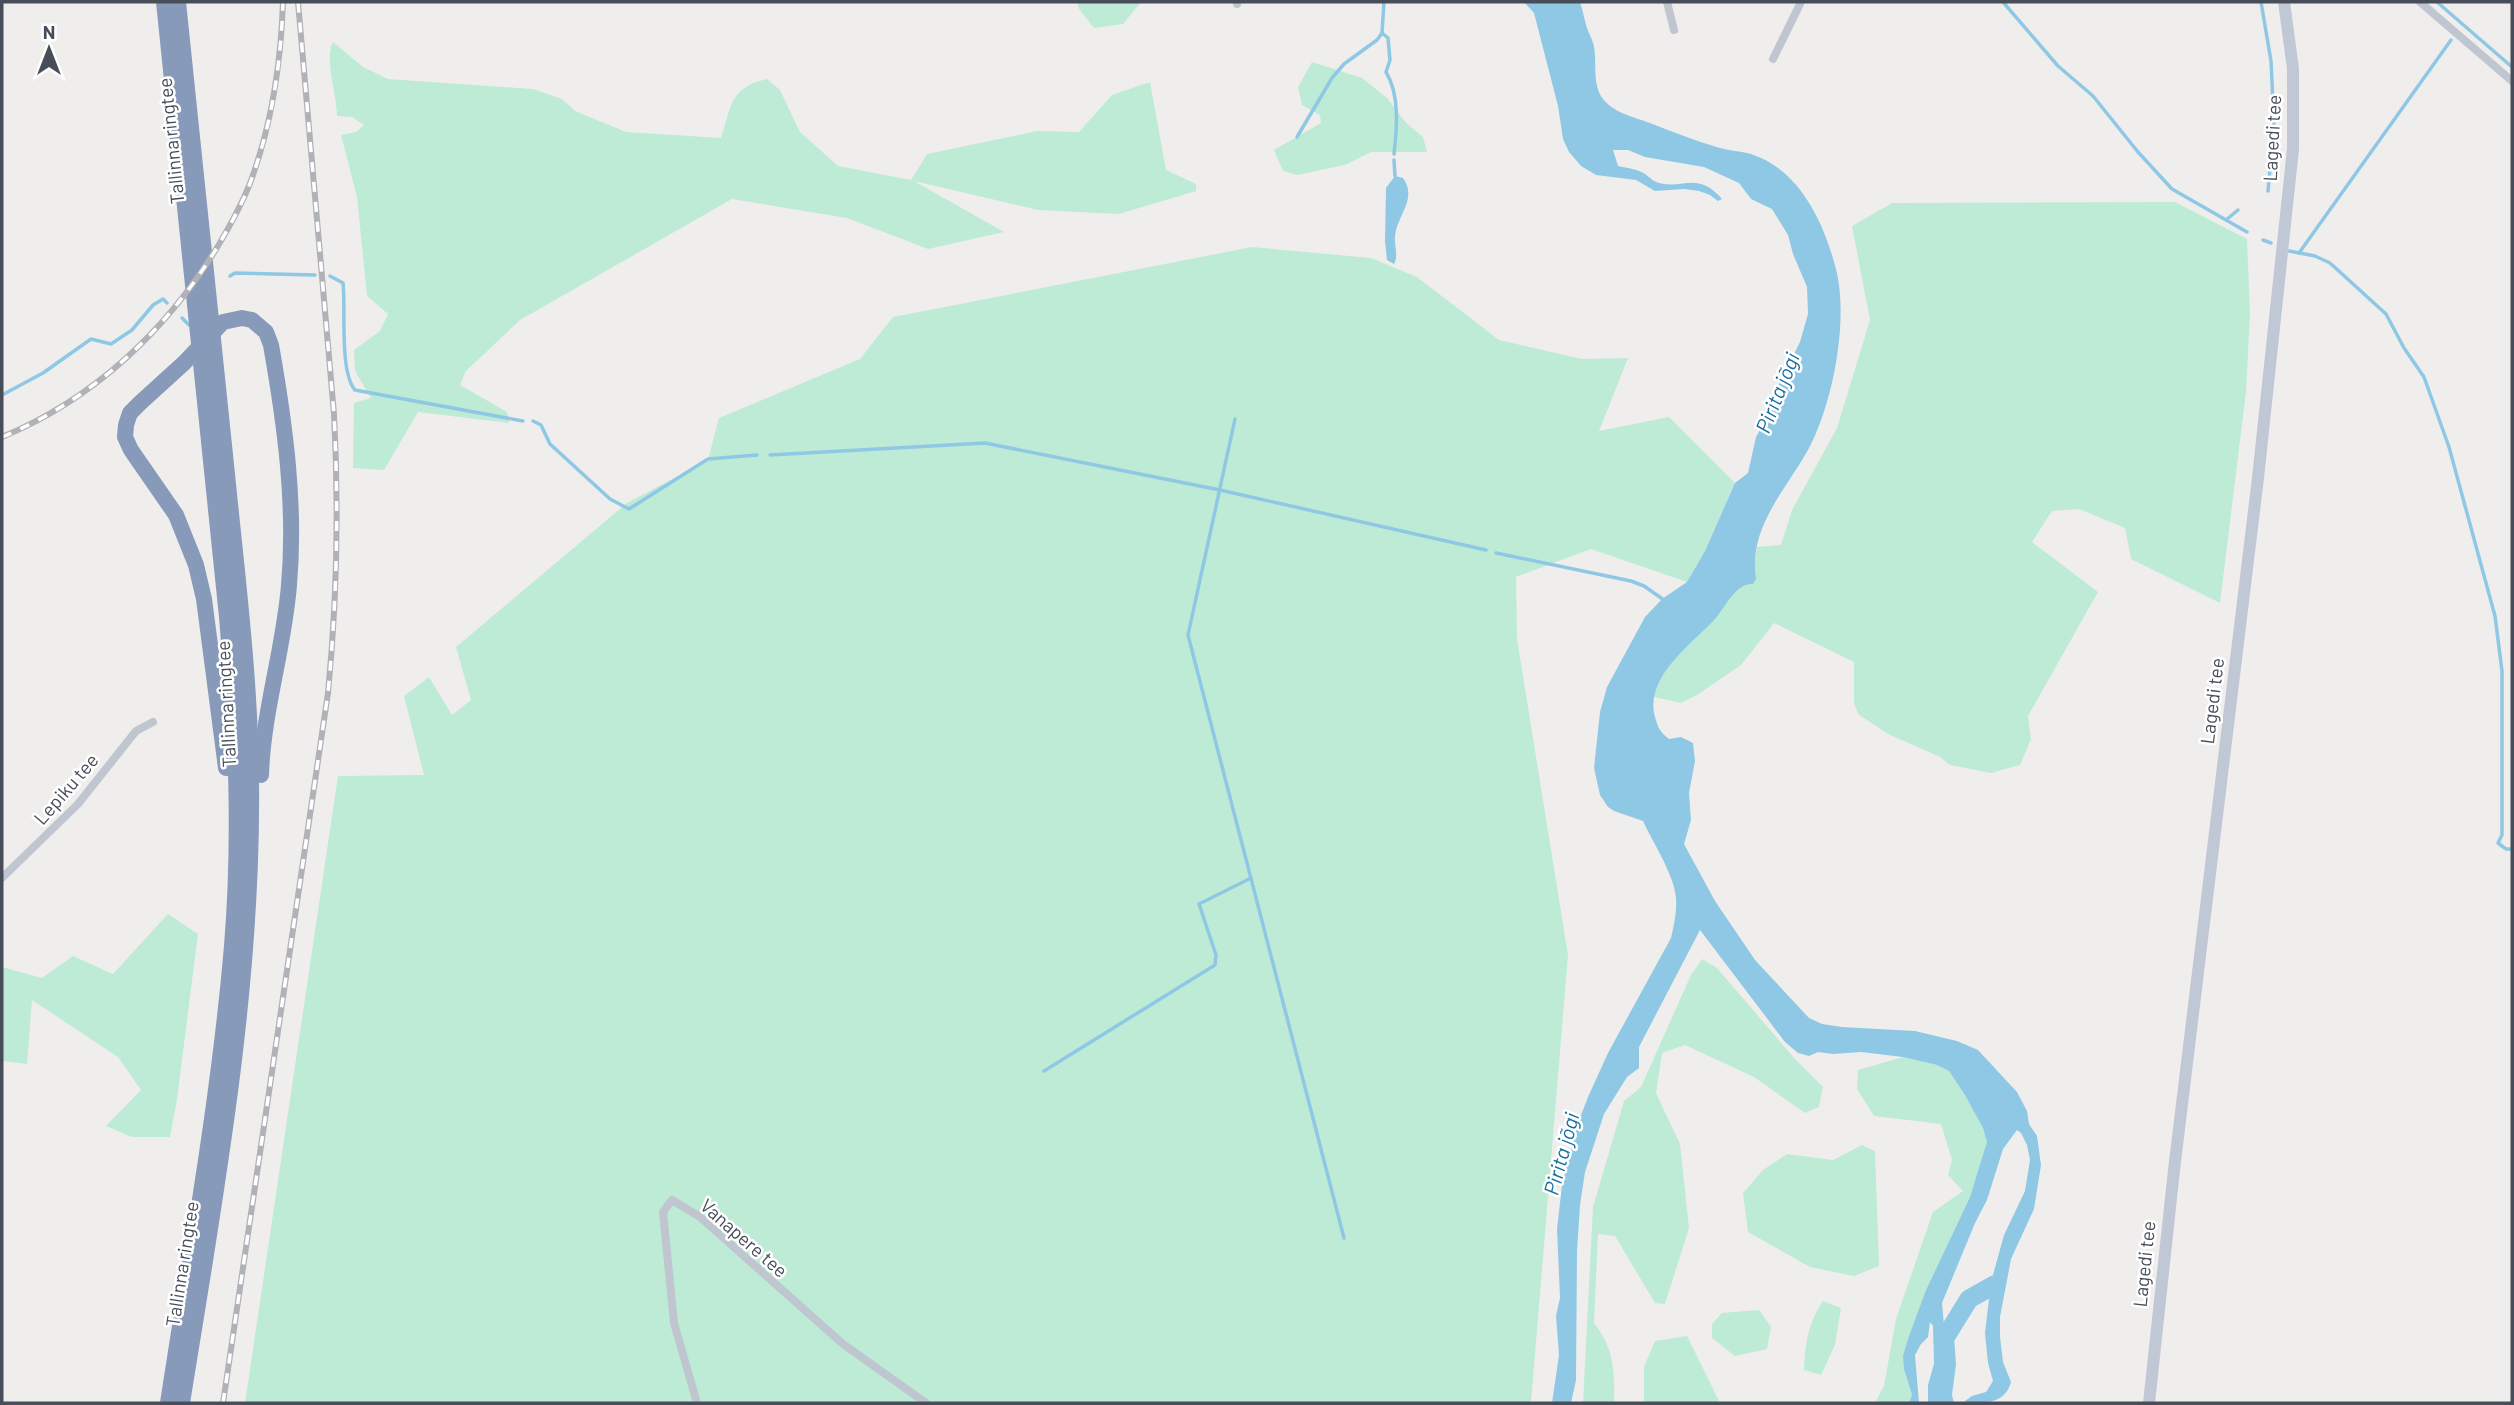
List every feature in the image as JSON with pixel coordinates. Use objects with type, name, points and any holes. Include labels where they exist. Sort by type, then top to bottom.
[{"type":"highway","name":"Tallinna ringtee","points":[[164,2],[234,704],[237,778],[232,943],[226,1013],[167,1403]]},
{"type":"highway","name":"Tallinna ringtee","points":[[178,2],[215,354],[248,707],[251,779],[246,938],[233,1070],[182,1403]]},
{"type":"highway","points":[[235,874],[228,852],[228,788],[224,738],[204,599],[195,565],[176,515],[125,437],[130,413],[139,402],[184,363],[223,323],[242,318],[258,324],[266,332],[271,345],[289,475],[291,517],[289,585],[263,739],[258,841],[249,863]]},
{"type":"highway","points":[[158,1403],[166,1360],[178,1339]]},
{"type":"street","points":[[1667,2],[1674,30]]},
{"type":"street","points":[[1773,59],[1801,2]]},
{"type":"street","name":"Lagedi tee","points":[[2149,1403],[2174,1170],[2256,492],[2293,149],[2293,69],[2284,2]]},
{"type":"street","points":[[2420,2],[2512,81]]},
{"type":"street","name":"Lepiku tee","points":[[2,878],[78,804],[136,731],[153,722]]},
{"type":"street","name":"Vanapere tee","points":[[697,1403],[674,1323],[663,1212],[672,1200],[699,1217],[843,1344],[926,1403]]},
{"type":"green space","points":[[1077,2],[1141,2],[1123,24],[1094,28],[1079,9]]},
{"type":"green space","points":[[333,42],[363,67],[388,79],[533,89],[562,99],[575,111],[626,132],[721,138],[730,107],[739,93],[745,87],[767,79],[780,90],[800,132],[838,166],[911,180],[927,154],[1037,131],[1079,132],[1112,95],[1150,82],[1166,170],[1196,184],[1196,191],[1119,214],[1038,210],[914,181],[1004,232],[928,249],[847,218],[732,199],[520,320],[466,371],[460,385],[507,412],[509,423],[418,412],[384,470],[353,468],[354,403],[371,398],[355,371],[354,350],[380,331],[388,314],[367,296],[357,197],[341,135],[356,132],[364,125],[352,117],[337,116],[330,67]]},
{"type":"green space","points":[[1312,62],[1362,78],[1387,98],[1406,123],[1423,137],[1427,152],[1371,152],[1345,165],[1297,175],[1283,171],[1274,150],[1321,123],[1320,115],[1302,105],[1298,87]]},
{"type":"green space","points":[[2175,202],[2247,239],[2250,314],[2246,392],[2220,603],[2131,559],[2125,528],[2079,509],[2052,511],[2032,542],[2098,592],[2028,716],[2031,739],[2020,765],[1991,773],[1950,765],[1940,757],[1888,734],[1858,714],[1854,703],[1854,662],[1774,623],[1741,665],[1697,695],[1681,703],[1654,697],[1651,637],[1705,583],[1753,584],[1756,579],[1754,568],[1757,547],[1781,545],[1792,510],[1837,428],[1870,320],[1852,226],[1892,203]]},
{"type":"green space","points":[[1252,247],[1371,258],[1417,277],[1499,340],[1582,359],[1628,358],[1599,431],[1669,417],[1735,483],[1705,551],[1687,582],[1591,549],[1516,577],[1517,639],[1568,955],[1531,1403],[245,1403],[338,776],[424,775],[404,696],[429,677],[452,715],[471,700],[456,647],[627,503],[708,460],[719,418],[860,359],[893,317]]},
{"type":"green space","points":[[168,914],[198,934],[177,1099],[170,1137],[132,1137],[106,1126],[141,1090],[118,1057],[32,1000],[27,1064],[2,1061],[2,967],[42,978],[73,956],[113,974]]},
{"type":"green space","points":[[1702,959],[1717,968],[1795,1059],[1823,1087],[1819,1107],[1805,1113],[1754,1077],[1685,1045],[1662,1053],[1656,1093],[1680,1144],[1689,1228],[1665,1304],[1655,1303],[1615,1236],[1598,1234],[1594,1323],[1606,1342],[1612,1361],[1614,1403],[1583,1403],[1593,1207],[1624,1101],[1641,1087],[1691,975]]},
{"type":"green space","points":[[1903,1057],[1937,1065],[1949,1071],[1976,1111],[1988,1142],[1970,1197],[1926,1290],[1918,1314],[1904,1369],[1912,1395],[1909,1403],[1875,1403],[1884,1386],[1896,1319],[1933,1212],[1963,1191],[1948,1175],[1952,1160],[1941,1124],[1874,1116],[1857,1089],[1858,1070]]},
{"type":"green space","points":[[1862,1145],[1875,1151],[1879,1266],[1854,1276],[1810,1267],[1748,1232],[1743,1193],[1763,1170],[1787,1154],[1833,1160]]},
{"type":"green space","points":[[1823,1301],[1841,1308],[1835,1345],[1821,1375],[1804,1370],[1808,1334]]},
{"type":"green space","points":[[1759,1310],[1771,1327],[1767,1349],[1735,1356],[1712,1338],[1712,1324],[1722,1313]]},
{"type":"green space","points":[[1687,1336],[1720,1403],[1644,1403],[1644,1367],[1655,1341]]},
{"type":"water","points":[[1524,2],[1580,2],[1595,54],[1597,87],[1608,104],[1625,114],[1685,136],[1720,148],[1751,154],[1768,162],[1796,185],[1825,234],[1836,269],[1841,312],[1836,361],[1825,409],[1808,450],[1779,495],[1763,527],[1755,560],[1756,579],[1753,584],[1736,592],[1715,619],[1672,662],[1656,688],[1653,702],[1655,717],[1660,730],[1669,739],[1681,737],[1693,743],[1695,761],[1689,793],[1691,820],[1684,844],[1715,901],[1755,960],[1809,1018],[1822,1024],[1915,1031],[1957,1041],[1978,1050],[2017,1092],[2027,1111],[2029,1124],[2037,1136],[2041,1165],[2034,1209],[2011,1259],[2000,1317],[2003,1362],[2011,1382],[2004,1395],[1994,1401],[1965,1401],[1986,1392],[1993,1381],[1985,1333],[1991,1282],[2004,1235],[2025,1191],[2030,1160],[2021,1133],[2017,1130],[2003,1149],[1987,1200],[1942,1303],[1944,1325],[1954,1337],[1954,1403],[1928,1403],[1928,1385],[1934,1364],[1933,1326],[1930,1322],[1928,1337],[1915,1355],[1919,1403],[1909,1403],[1912,1395],[1903,1356],[1926,1290],[1970,1197],[1987,1142],[1983,1128],[1949,1071],[1937,1065],[1903,1057],[1861,1052],[1818,1052],[1809,1056],[1798,1053],[1785,1042],[1700,930],[1639,1047],[1639,1068],[1627,1077],[1604,1114],[1585,1172],[1577,1251],[1576,1380],[1571,1403],[1552,1403],[1559,1355],[1556,1316],[1560,1298],[1557,1229],[1562,1185],[1578,1123],[1588,1097],[1608,1053],[1671,938],[1676,908],[1671,879],[1643,821],[1614,811],[1600,795],[1594,768],[1600,712],[1607,687],[1645,617],[1662,599],[1687,582],[1705,551],[1735,483],[1748,473],[1756,437],[1774,405],[1779,384],[1800,342],[1808,314],[1807,287],[1788,235],[1772,209],[1751,199],[1739,183],[1704,167],[1645,157],[1628,150],[1613,150],[1618,166],[1639,171],[1663,184],[1704,185],[1722,199],[1718,201],[1699,191],[1684,189],[1655,191],[1636,180],[1596,175],[1581,166],[1569,152],[1563,139],[1558,106],[1534,13]]},
{"type":"water","points":[[1395,176],[1403,178],[1407,186],[1408,200],[1397,228],[1394,264],[1387,260],[1385,241],[1386,188]]},
{"type":"waterway","points":[[1297,137],[1332,78],[1344,64],[1377,40],[1382,33],[1384,2]]},
{"type":"waterway","points":[[2003,2],[2058,66],[2093,96],[2172,189],[2247,232]]},
{"type":"waterway","points":[[2261,2],[2271,61],[2274,125],[2268,191]]},
{"type":"waterway","points":[[2437,2],[2512,67]]},
{"type":"waterway","points":[[1382,33],[1388,38],[1390,60],[1386,72],[1395,101],[1394,154]]},
{"type":"waterway","points":[[2299,253],[2451,40]]},
{"type":"waterway","points":[[1394,160],[1395,176]]},
{"type":"waterway","points":[[2226,220],[2238,210]]},
{"type":"waterway","points":[[2263,240],[2271,243]]},
{"type":"waterway","points":[[2289,251],[2315,256],[2330,263],[2386,314],[2404,348],[2424,377],[2449,447],[2495,616],[2502,671],[2502,835],[2498,843],[2506,849],[2512,849]]},
{"type":"waterway","points":[[230,276],[235,273],[315,275]]},
{"type":"waterway","points":[[330,276],[343,283],[345,354],[350,381],[355,390],[523,421]]},
{"type":"waterway","points":[[2,395],[43,373],[91,339],[111,344],[132,330],[153,305],[163,299],[167,303]]},
{"type":"waterway","points":[[182,318],[190,324]]},
{"type":"waterway","points":[[1235,419],[1188,635],[1344,1238]]},
{"type":"waterway","points":[[533,421],[541,425],[550,444],[610,499],[629,509],[708,459],[757,455]]},
{"type":"waterway","points":[[770,455],[985,443],[1220,490],[1486,550]]},
{"type":"waterway","points":[[1496,553],[1631,581],[1644,586],[1664,600]]},
{"type":"waterway","points":[[1044,1071],[1215,965],[1216,955],[1199,904],[1251,878]]},
{"type":"waterway","name":"Pirita jõgi","points":[[1943,1341],[1969,1299],[1994,1285]]},
{"type":"railway","points":[[2,437],[36,421],[97,382],[152,333],[198,277],[233,220],[253,175],[271,111],[278,68],[283,2]]},
{"type":"railway","points":[[223,1403],[328,693],[333,623],[337,519],[334,414],[298,2]]}]
